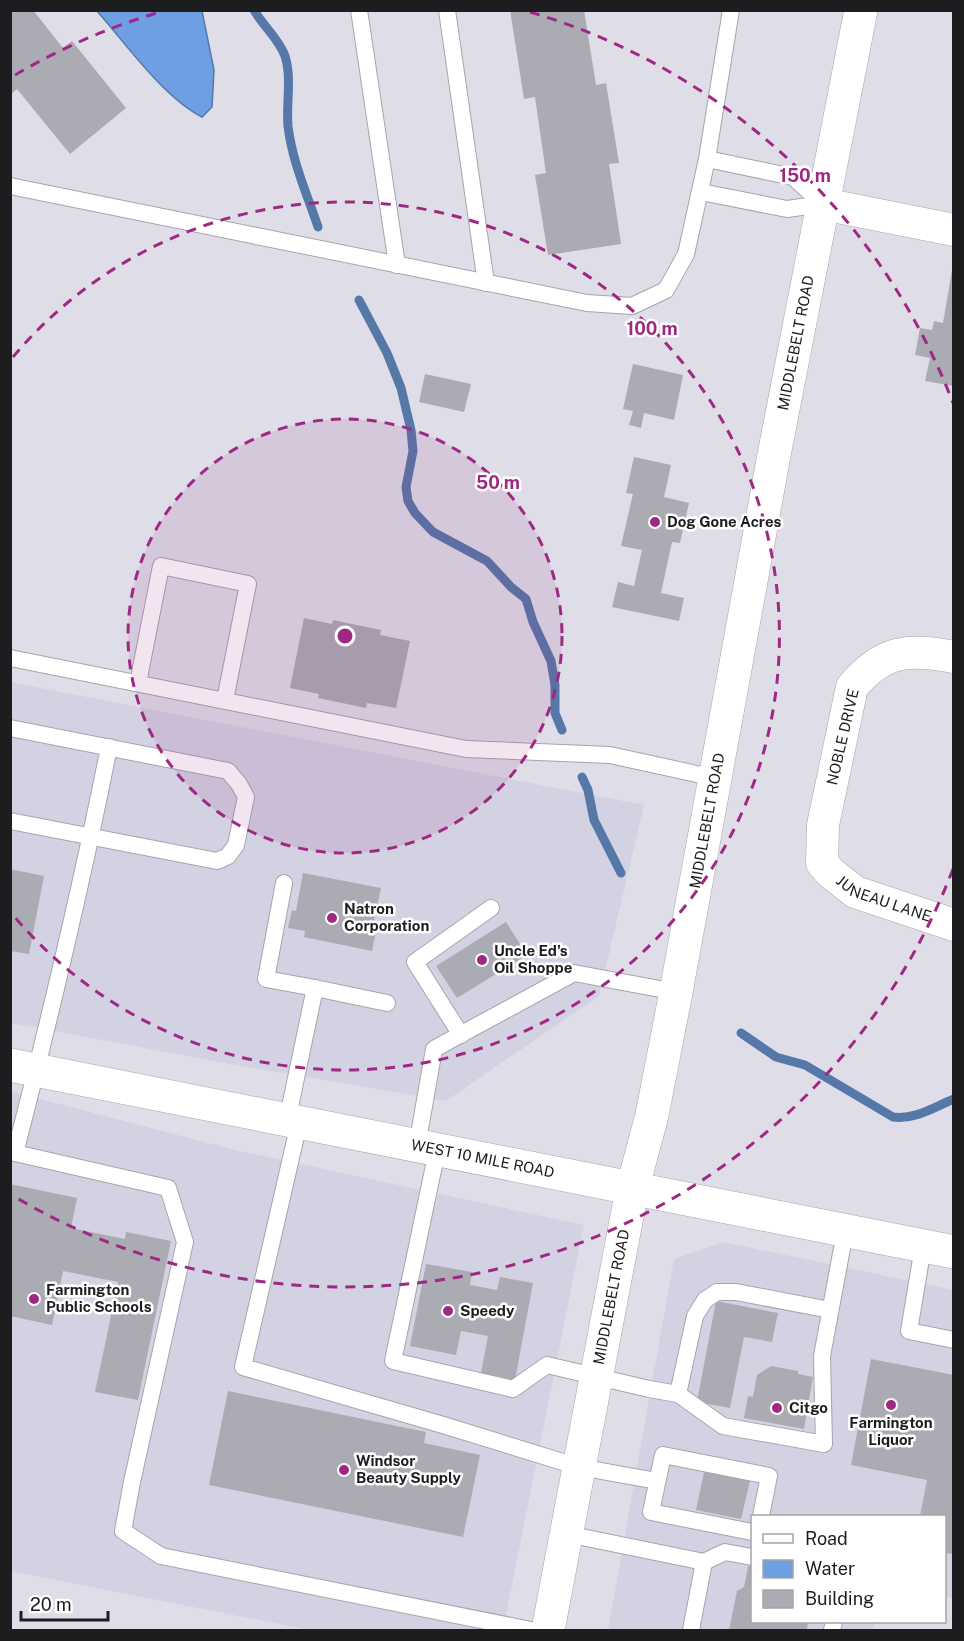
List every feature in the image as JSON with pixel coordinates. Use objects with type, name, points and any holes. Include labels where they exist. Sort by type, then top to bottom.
[{"type":"street","name":"MIDDLEBELT ROAD","points":[[548,1630],[632,1190],[652,1115],[676,992],[774,455],[861,10]]},
{"type":"street","points":[[823,204],[954,230]]},
{"type":"street","name":"NOBLE DRIVE","points":[[822,863],[823,825],[852,687],[866,670],[888,657],[906,653],[930,652],[954,657]]},
{"type":"street","name":"JUNEAU LANE","points":[[822,863],[855,892],[954,925]]},
{"type":"street","name":"WEST 10 MILE ROAD","points":[[23,1068],[938,1249]]},
{"type":"lane","points":[[359,10],[397,265]]},
{"type":"lane","points":[[447,10],[486,283]]},
{"type":"lane","points":[[10,186],[587,303],[632,306],[666,290],[686,254],[701,192],[731,10]]},
{"type":"lane","points":[[707,159],[793,177],[823,204]]},
{"type":"lane","points":[[701,192],[787,209],[823,204]]},
{"type":"lane","points":[[138,683],[161,566],[248,584],[225,700]]},
{"type":"lane","points":[[10,658],[466,749],[610,755],[715,778]]},
{"type":"lane","points":[[10,728],[228,771],[246,797],[236,845],[228,856],[217,861],[10,821]]},
{"type":"lane","points":[[109,747],[91,838],[23,1068],[13,1152],[168,1188],[185,1242],[123,1532],[161,1556],[531,1630]]},
{"type":"lane","points":[[284,883],[266,979],[387,1003]]},
{"type":"lane","points":[[461,1035],[415,962],[491,908]]},
{"type":"lane","points":[[676,992],[574,973],[434,1049],[427,1149],[393,1361],[513,1389],[547,1365],[678,1394],[723,1426],[824,1444],[822,1356],[845,1232]]},
{"type":"lane","points":[[315,988],[293,1122],[243,1367],[579,1467],[657,1481]]},
{"type":"lane","points":[[938,1249],[909,1331],[954,1340]]},
{"type":"lane","points":[[678,1394],[695,1316],[705,1300],[717,1292],[736,1292],[830,1310]]},
{"type":"lane","points":[[751,1532],[651,1512],[663,1455],[769,1476],[761,1515]]},
{"type":"lane","points":[[567,1534],[704,1562],[725,1552],[751,1557]]},
{"type":"lane","points":[[691,1630],[704,1562]]},
{"type":"shaded area","points":[[10,682],[644,805],[599,996],[446,1101],[11,1023]]},
{"type":"shaded area","points":[[10,1091],[235,1150],[584,1225],[503,1630],[309,1630],[11,1571]]},
{"type":"shaded area","points":[[724,1242],[953,1290],[953,1598],[946,1596],[946,1515],[751,1515],[751,1623],[875,1623],[873,1630],[608,1630],[674,1259]]},
{"type":"water","points":[[97,11],[202,11],[214,70],[212,107],[202,117],[174,97],[146,69]]},
{"type":"building","points":[[10,10],[33,10],[63,48],[72,41],[126,108],[70,154],[17,89],[10,95]]},
{"type":"building","points":[[510,10],[584,10],[596,85],[606,83],[619,163],[609,164],[621,244],[548,255],[535,175],[546,173],[535,97],[524,99]]},
{"type":"building","points":[[952,270],[954,271],[954,386],[925,381],[930,358],[915,355],[920,328],[932,330],[934,321],[943,323]]},
{"type":"building","points":[[633,364],[683,375],[674,420],[644,413],[641,428],[629,425],[633,411],[623,409]]},
{"type":"building","points":[[425,374],[471,384],[464,412],[419,402]]},
{"type":"building","name":"Dog Gone Acres","points":[[634,457],[671,465],[664,497],[689,503],[680,543],[672,542],[661,593],[684,598],[679,621],[612,607],[618,582],[634,586],[642,550],[621,546],[633,494],[626,493]]},
{"type":"building","points":[[304,618],[332,624],[333,620],[381,630],[380,635],[410,641],[396,708],[367,703],[366,708],[318,698],[319,694],[290,688]]},
{"type":"building","points":[[10,869],[44,876],[29,954],[10,951]]},
{"type":"building","name":"Natron Corporation","points":[[303,873],[381,888],[373,925],[377,926],[372,951],[304,937],[305,931],[288,928],[292,910],[296,911]]},
{"type":"building","name":"Uncle Ed's Oil Shoppe","points":[[506,922],[527,955],[457,998],[436,966]]},
{"type":"building","name":"Farmington Public Schools","points":[[10,1184],[77,1198],[71,1228],[125,1239],[126,1232],[171,1241],[138,1400],[95,1392],[118,1282],[63,1271],[52,1325],[10,1316]]},
{"type":"building","points":[[426,1264],[472,1272],[470,1285],[497,1290],[500,1277],[533,1283],[515,1380],[481,1373],[488,1336],[461,1331],[456,1355],[410,1346]]},
{"type":"building","points":[[716,1301],[778,1313],[772,1342],[744,1337],[730,1408],[697,1402]]},
{"type":"building","points":[[871,1359],[954,1375],[954,1554],[946,1553],[946,1515],[920,1515],[927,1480],[851,1465]]},
{"type":"building","name":"Citgo","points":[[771,1366],[798,1371],[798,1374],[813,1377],[804,1429],[744,1418],[748,1396],[753,1397],[757,1375]]},
{"type":"building","name":"Windsor Beauty Supply","points":[[228,1391],[426,1432],[424,1443],[480,1455],[463,1537],[209,1485]]},
{"type":"building","points":[[704,1472],[750,1481],[741,1519],[696,1510]]},
{"type":"building","points":[[749,1563],[751,1563],[751,1623],[808,1623],[807,1630],[729,1630],[737,1591],[744,1587]]},
{"type":"waterway","points":[[254,10],[285,56],[288,73],[290,139],[296,165],[318,227]]},
{"type":"waterway","points":[[359,300],[387,353],[401,388],[411,430],[413,451],[406,487],[408,501],[415,513],[433,532],[487,561],[511,587],[526,599],[533,622],[551,661],[555,685],[555,713],[562,730]]},
{"type":"waterway","points":[[582,777],[588,790],[594,820],[621,873]]},
{"type":"waterway","points":[[741,1033],[776,1057],[805,1065],[893,1117],[917,1115],[954,1099]]},
{"type":"place","name":"Dog Gone Acres","points":[[655,522]]},
{"type":"place","name":"Natron Corporation","points":[[332,918]]},
{"type":"place","name":"Uncle Ed's Oil Shoppe","points":[[482,960]]},
{"type":"place","name":"Farmington Public Schools","points":[[34,1299]]},
{"type":"place","name":"Speedy","points":[[448,1311]]},
{"type":"place","name":"Farmington Liquor","points":[[891,1405]]},
{"type":"place","name":"Citgo","points":[[777,1408]]},
{"type":"place","name":"Windsor Beauty Supply","points":[[344,1470]]}]
